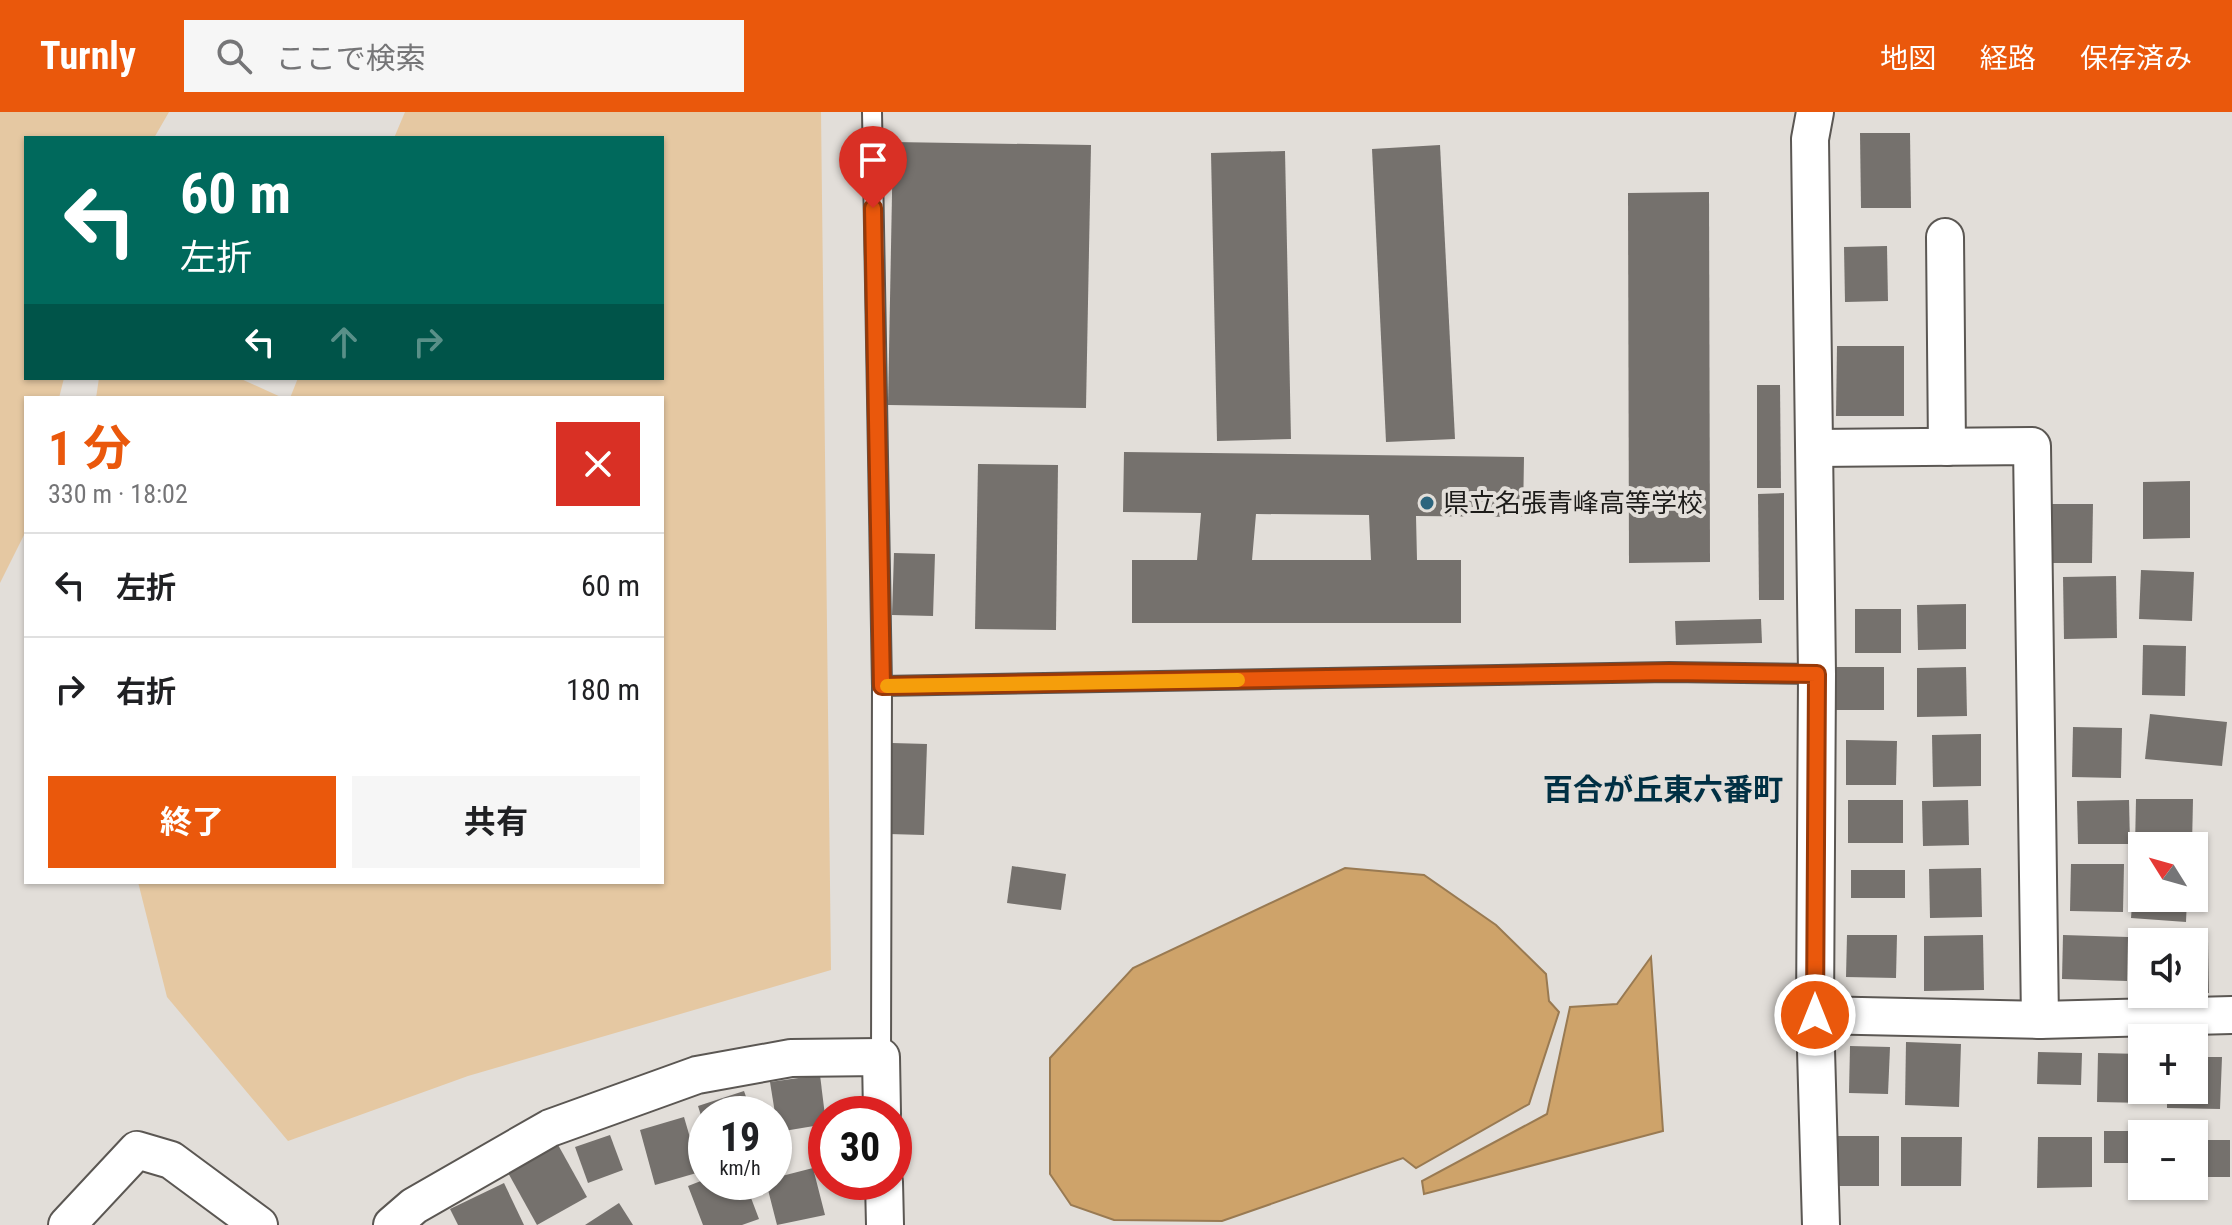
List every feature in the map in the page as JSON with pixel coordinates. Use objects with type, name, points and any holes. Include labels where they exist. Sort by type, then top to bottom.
[{"type":"street","points":[[1815,112],[1810,139],[1817,674],[1815,1015],[1821,1225]]},
{"type":"street","points":[[1945,237],[1947,447]]},
{"type":"street","points":[[1815,448],[2032,446],[2040,1020]]},
{"type":"street","points":[[1815,1015],[2040,1020],[2232,1015]]},
{"type":"street","points":[[392,1225],[414,1206],[550,1128],[697,1075],[791,1058],[881,1057],[882,1096]]},
{"type":"street","points":[[67,1225],[137,1150],[171,1160],[259,1225]]},
{"type":"street","points":[[884,1200],[885,1225]]},
{"type":"lane","points":[[872,112],[882,686],[881,1057]]},
{"type":"lane","points":[[882,686],[1669,672],[1817,674]]},
{"type":"shaded area","points":[[0,112],[169,112],[155,136],[24,136],[24,380],[64,380],[60,396],[24,396],[24,535],[0,583]]},
{"type":"shaded area","points":[[405,112],[821,112],[831,970],[468,1076],[288,1141],[167,997],[139,884],[664,884],[664,396],[291,396],[297,380],[664,380],[664,136],[395,136]]},
{"type":"shaded area","points":[[99,380],[243,380],[279,396],[96,396]]},
{"type":"shaded area","points":[[1345,868],[1424,875],[1496,925],[1546,974],[1549,1001],[1559,1012],[1529,1104],[1416,1168],[1403,1158],[1222,1221],[1114,1220],[1071,1205],[1050,1174],[1050,1058],[1133,968]]},
{"type":"shaded area","points":[[1651,957],[1663,1131],[1424,1194],[1422,1181],[1547,1114],[1570,1007],[1617,1004]]},
{"type":"building","points":[[1860,133],[1910,133],[1911,208],[1861,208]]},
{"type":"building","points":[[893,142],[1091,145],[1086,408],[888,405]]},
{"type":"building","points":[[1440,145],[1455,439],[1386,442],[1372,149]]},
{"type":"building","points":[[1285,151],[1291,439],[1217,441],[1211,153]]},
{"type":"building","points":[[1709,192],[1710,562],[1629,563],[1628,193]]},
{"type":"building","points":[[1887,246],[1888,301],[1845,302],[1844,247]]},
{"type":"building","points":[[1837,346],[1904,346],[1904,416],[1836,416]]},
{"type":"building","points":[[1757,385],[1780,385],[1781,488],[1757,488]]},
{"type":"building","points":[[1124,452],[1524,457],[1523,517],[1416,516],[1417,560],[1461,560],[1461,623],[1132,623],[1132,560],[1197,560],[1201,513],[1123,512]],"holes":[[[1256,514],[1369,515],[1371,560],[1252,560]]]},
{"type":"building","points":[[978,464],[1058,465],[1056,630],[975,629]]},
{"type":"building","points":[[2190,481],[2190,538],[2143,539],[2143,482]]},
{"type":"building","points":[[1784,493],[1784,600],[1759,600],[1758,494]]},
{"type":"building","points":[[2052,504],[2093,504],[2092,563],[2051,563]]},
{"type":"building","points":[[894,553],[935,554],[933,616],[892,615]]},
{"type":"building","points":[[2141,570],[2194,572],[2192,621],[2139,619]]},
{"type":"building","points":[[2116,576],[2117,638],[2064,639],[2063,577]]},
{"type":"building","points":[[1966,604],[1966,649],[1918,650],[1917,605]]},
{"type":"building","points":[[1855,609],[1901,609],[1901,653],[1855,653]]},
{"type":"building","points":[[1761,619],[1762,643],[1676,645],[1675,621]]},
{"type":"building","points":[[2143,645],[2186,646],[2185,696],[2142,695]]},
{"type":"building","points":[[1834,667],[1884,667],[1884,710],[1834,710]]},
{"type":"building","points":[[1966,667],[1967,716],[1917,717],[1917,668]]},
{"type":"building","points":[[2150,714],[2227,722],[2222,766],[2145,759]]},
{"type":"building","points":[[2073,727],[2122,728],[2121,778],[2072,777]]},
{"type":"building","points":[[1981,734],[1981,786],[1933,787],[1932,735]]},
{"type":"building","points":[[1846,740],[1897,741],[1896,785],[1846,785]]},
{"type":"building","points":[[892,743],[927,744],[924,835],[889,834]]},
{"type":"building","points":[[2136,799],[2193,799],[2192,832],[2135,832]]},
{"type":"building","points":[[1848,800],[1903,800],[1903,843],[1848,843]]},
{"type":"building","points":[[1968,800],[1969,845],[1923,846],[1922,801]]},
{"type":"building","points":[[2129,800],[2128,844],[2078,844],[2077,801]]},
{"type":"building","points":[[2071,864],[2124,864],[2123,912],[2070,911]]},
{"type":"building","points":[[1012,866],[1066,874],[1061,910],[1007,903]]},
{"type":"building","points":[[1981,868],[1982,917],[1930,918],[1929,869]]},
{"type":"building","points":[[1851,870],[1905,870],[1905,898],[1851,898]]},
{"type":"building","points":[[2131,912],[2186,912],[2186,922],[2131,918]]},
{"type":"building","points":[[1847,935],[1897,935],[1896,978],[1846,977]]},
{"type":"building","points":[[1983,935],[1984,990],[1924,991],[1924,936]]},
{"type":"building","points":[[2063,935],[2128,937],[2127,981],[2062,979]]},
{"type":"building","points":[[1906,1042],[1961,1044],[1959,1107],[1905,1105]]},
{"type":"building","points":[[1850,1046],[1890,1047],[1888,1094],[1849,1093]]},
{"type":"building","points":[[2038,1052],[2082,1053],[2081,1085],[2037,1084]]},
{"type":"building","points":[[2098,1053],[2128,1054],[2128,1103],[2097,1102]]},
{"type":"building","points":[[2208,1057],[2222,1057],[2220,1109],[2167,1108],[2167,1104],[2208,1104]]},
{"type":"building","points":[[820,1075],[823,1096],[808,1096],[808,1127],[792,1130],[792,1096],[772,1096],[770,1082]]},
{"type":"building","points":[[744,1091],[746,1096],[729,1096]]},
{"type":"building","points":[[684,1117],[688,1131],[688,1175],[655,1185],[640,1130]]},
{"type":"building","points":[[2104,1131],[2128,1131],[2128,1163],[2104,1163]]},
{"type":"building","points":[[610,1135],[623,1170],[588,1183],[575,1147]]},
{"type":"building","points":[[1834,1136],[1879,1136],[1879,1186],[1833,1186]]},
{"type":"building","points":[[1901,1137],[1962,1137],[1961,1186],[1901,1186]]},
{"type":"building","points":[[2038,1137],[2092,1137],[2092,1187],[2037,1188]]},
{"type":"building","points":[[2208,1140],[2230,1140],[2230,1177],[2208,1177]]},
{"type":"building","points":[[557,1143],[587,1197],[537,1225],[507,1171]]},
{"type":"building","points":[[808,1169],[808,1200],[821,1200],[825,1215],[777,1225],[771,1200],[792,1200],[792,1173]]},
{"type":"building","points":[[504,1183],[524,1225],[458,1225],[450,1209]]},
{"type":"building","points":[[693,1200],[752,1200],[759,1219],[742,1225],[703,1225]]},
{"type":"building","points":[[619,1203],[633,1225],[585,1225]]},
{"type":"slow traffic","points":[[887,686],[1238,680]]},
{"type":"place","name":"県立名張青峰高等学校","points":[[1427,503]]},
{"type":"district","name":"百合が丘東六番町","points":[[1663,789]]},
{"type":"route","points":[[873,208],[882,686],[1669,672],[1817,674],[1815,1015]]}]
